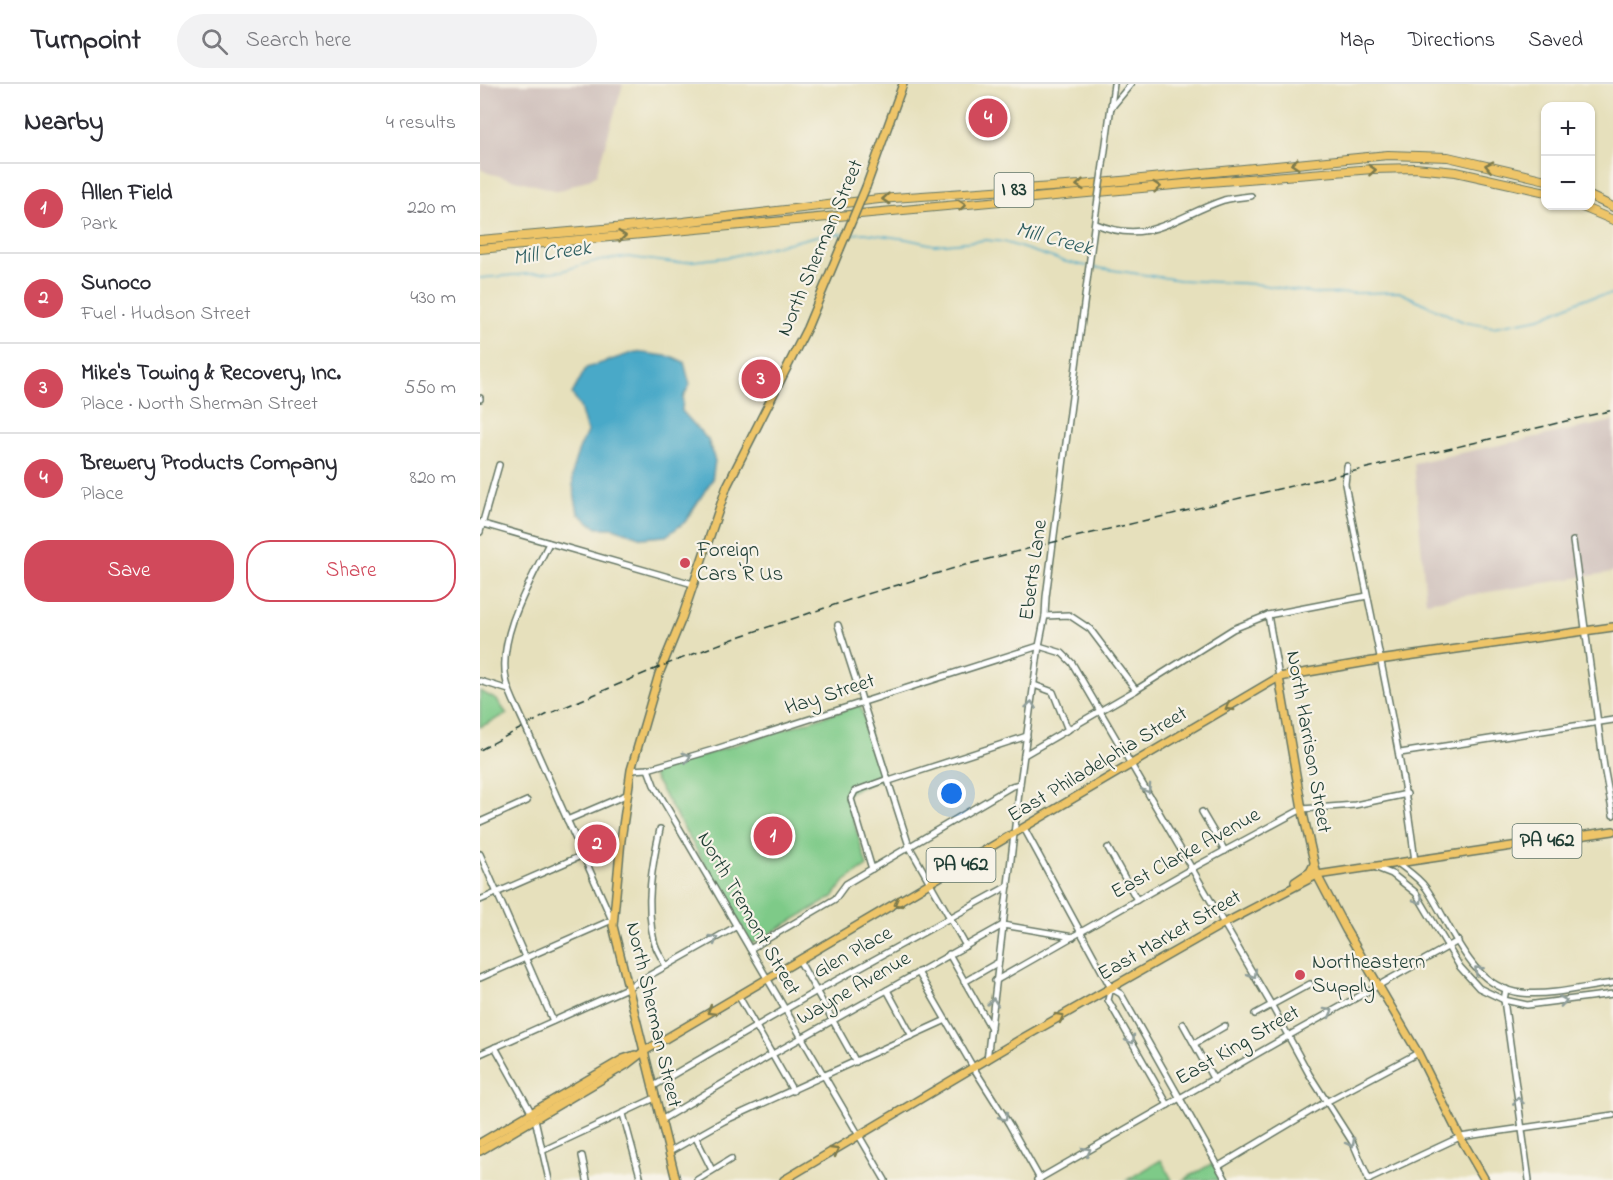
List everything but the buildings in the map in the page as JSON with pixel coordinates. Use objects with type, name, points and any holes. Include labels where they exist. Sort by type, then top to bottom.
[{"type":"highway","name":"I 83","points":[[480,240],[683,222],[879,199],[1080,185],[1388,156],[1448,157],[1541,179]]},
{"type":"highway","name":"I 83","points":[[480,249],[1185,184],[1373,170],[1415,168],[1456,172],[1541,191]]},
{"type":"highway","points":[[1595,198],[1613,207]]},
{"type":"highway","points":[[1589,210],[1613,220]]},
{"type":"main road","name":"North Sherman Street","points":[[676,1180],[612,920],[626,795],[631,770],[659,674],[727,486],[807,328],[866,187],[903,84]]},
{"type":"main road","name":"East Philadelphia Street","points":[[480,1151],[623,1059],[643,1052],[1279,677],[1379,660],[1613,627]]},
{"type":"main road","name":"North Harrison Street","points":[[1279,677],[1302,809],[1317,875],[1418,1053],[1460,1137],[1485,1180]]},
{"type":"main road","name":"East Market Street","points":[[784,1180],[1111,988],[1223,924],[1317,875],[1613,831]]},
{"type":"main road","points":[[1276,895],[1310,872],[1314,864]]},
{"type":"main road","name":"East Philadelphia Street","points":[[480,1143],[534,1115]]},
{"type":"street","name":"Eberts Lane","points":[[987,1060],[1020,784],[1039,646],[1046,616],[1046,597],[1114,84]]},
{"type":"street","points":[[1111,108],[1131,84]]},
{"type":"street","points":[[1096,224],[1107,229],[1129,232],[1145,231],[1163,227],[1225,200],[1251,195]]},
{"type":"street","points":[[480,532],[499,465]]},
{"type":"street","points":[[1347,466],[1345,484],[1379,660],[1400,753],[1415,861]]},
{"type":"street","points":[[481,523],[693,584]]},
{"type":"street","points":[[1573,541],[1613,814]]},
{"type":"street","points":[[480,978],[612,920],[509,690],[505,663],[508,638],[515,617],[549,543]]},
{"type":"street","points":[[1024,755],[1136,690],[1233,629],[1268,615],[1367,596]]},
{"type":"street","points":[[1046,616],[1069,615],[1090,629],[1136,690]]},
{"type":"street","name":"North Harrison Street","points":[[1268,615],[1279,677]]},
{"type":"street","points":[[838,625],[909,846],[966,946]]},
{"type":"street","points":[[1039,646],[1062,653],[1072,663],[1352,1143],[1368,1180],[1460,1137],[1613,1115]]},
{"type":"street","name":"Hay Street","points":[[631,770],[648,769],[1039,646]]},
{"type":"street","points":[[480,681],[509,690]]},
{"type":"street","points":[[1034,686],[1053,692],[1068,730]]},
{"type":"street","points":[[1400,753],[1613,720]]},
{"type":"street","points":[[872,869],[851,799],[855,791],[1027,736]]},
{"type":"street","name":"North Tremont Street","points":[[648,769],[654,785],[885,1180]]},
{"type":"street","points":[[750,949],[835,899],[846,884],[1012,786],[1020,784]]},
{"type":"street","name":"East Clarke Avenue","points":[[995,981],[1191,869],[1302,809],[1355,805],[1407,794]]},
{"type":"street","points":[[567,820],[626,795]]},
{"type":"street","points":[[480,822],[527,801]]},
{"type":"street","points":[[1202,812],[1225,850]]},
{"type":"street","points":[[1024,828],[1111,988],[1121,994],[1226,1180]]},
{"type":"street","points":[[660,830],[654,856],[650,900],[654,942],[666,966]]},
{"type":"street","points":[[1108,848],[1137,900]]},
{"type":"street","points":[[480,854],[553,1021]]},
{"type":"street","points":[[480,900],[583,855]]},
{"type":"street","points":[[1399,864],[1425,887],[1472,966],[1488,979],[1506,989],[1520,993],[1541,993],[1613,982]]},
{"type":"street","points":[[1372,867],[1392,874],[1416,893],[1460,967],[1479,988],[1504,1000],[1527,1005],[1613,994]]},
{"type":"street","name":"Glen Place","points":[[652,1087],[815,992],[1008,886]]},
{"type":"street","points":[[1003,925],[1073,937]]},
{"type":"street","name":"Wayne Avenue","points":[[661,1120],[771,1055],[1003,925]]},
{"type":"street","points":[[480,1054],[627,988],[737,926]]},
{"type":"street","name":"East King Street","points":[[1039,1179],[1458,941]]},
{"type":"street","points":[[949,954],[991,1028]]},
{"type":"street","points":[[799,960],[856,1062]]},
{"type":"street","points":[[964,982],[998,963]]},
{"type":"street","points":[[918,972],[1009,1124],[1039,1179]]},
{"type":"street","points":[[1256,1014],[1310,984]]},
{"type":"street","points":[[1111,988],[1108,1000],[1168,1105]]},
{"type":"street","points":[[1506,989],[1504,1000],[1529,1180]]},
{"type":"street","points":[[887,990],[912,1036]]},
{"type":"street","points":[[738,995],[792,1091]]},
{"type":"street","points":[[669,1152],[724,1121],[946,1020]]},
{"type":"street","points":[[1182,1024],[1214,1080]]},
{"type":"street","points":[[1194,1044],[1226,1026]]},
{"type":"street","points":[[495,1047],[534,1115],[549,1180]]},
{"type":"street","points":[[1219,1166],[1326,1102],[1418,1053]]},
{"type":"street","points":[[542,1151],[655,1098]]},
{"type":"street","points":[[623,1114],[641,1180]]},
{"type":"street","points":[[696,1138],[712,1170]]},
{"type":"street","points":[[582,1156],[587,1180]]},
{"type":"street","points":[[696,1180],[731,1159]]},
{"type":"shaded area","points":[[480,84],[623,84],[596,176],[559,191],[480,169]]},
{"type":"shaded area","points":[[1613,421],[1613,572],[1426,602],[1414,463]]},
{"type":"green space","points":[[480,691],[497,700],[507,714],[480,727]]},
{"type":"green space","points":[[860,705],[884,778],[849,792],[847,798],[867,866],[845,881],[833,897],[752,944],[653,776],[657,770]]},
{"type":"green space","points":[[1161,1160],[1172,1180],[1127,1180]]},
{"type":"green space","points":[[1213,1163],[1222,1180],[1183,1180]]},
{"type":"water","points":[[635,352],[673,357],[684,362],[690,385],[683,397],[682,411],[708,440],[715,461],[712,480],[685,522],[666,536],[642,538],[613,528],[597,528],[578,513],[573,471],[587,432],[580,407],[572,394],[586,368]]},
{"type":"waterway","name":"Mill Creek","points":[[851,234],[865,233],[934,245],[986,240],[1004,242],[1066,262],[1087,266]]},
{"type":"waterway","name":"Mill Creek","points":[[480,278],[562,271],[591,262],[628,257],[675,263],[729,257],[821,235],[843,234]]},
{"type":"waterway","name":"Mill Creek","points":[[1092,267],[1180,280],[1256,284],[1319,294],[1399,292],[1464,322],[1493,327],[1540,318],[1586,298],[1613,294]]},
{"type":"railway","points":[[480,750],[546,715],[662,666],[741,636],[864,595],[1054,542],[1613,410]]},
{"type":"place","name":"Brewery Products Company","points":[[988,118]]},
{"type":"place","name":"Mike's Towing & Recovery, Inc.","points":[[761,379]]},
{"type":"place","name":"Foreign Cars R Us","points":[[685,563]]},
{"type":"place","name":"Allen Field","points":[[773,836]]},
{"type":"place","name":"Sunoco","points":[[597,844]]},
{"type":"place","name":"Northeastern Supply","points":[[1300,975]]}]
